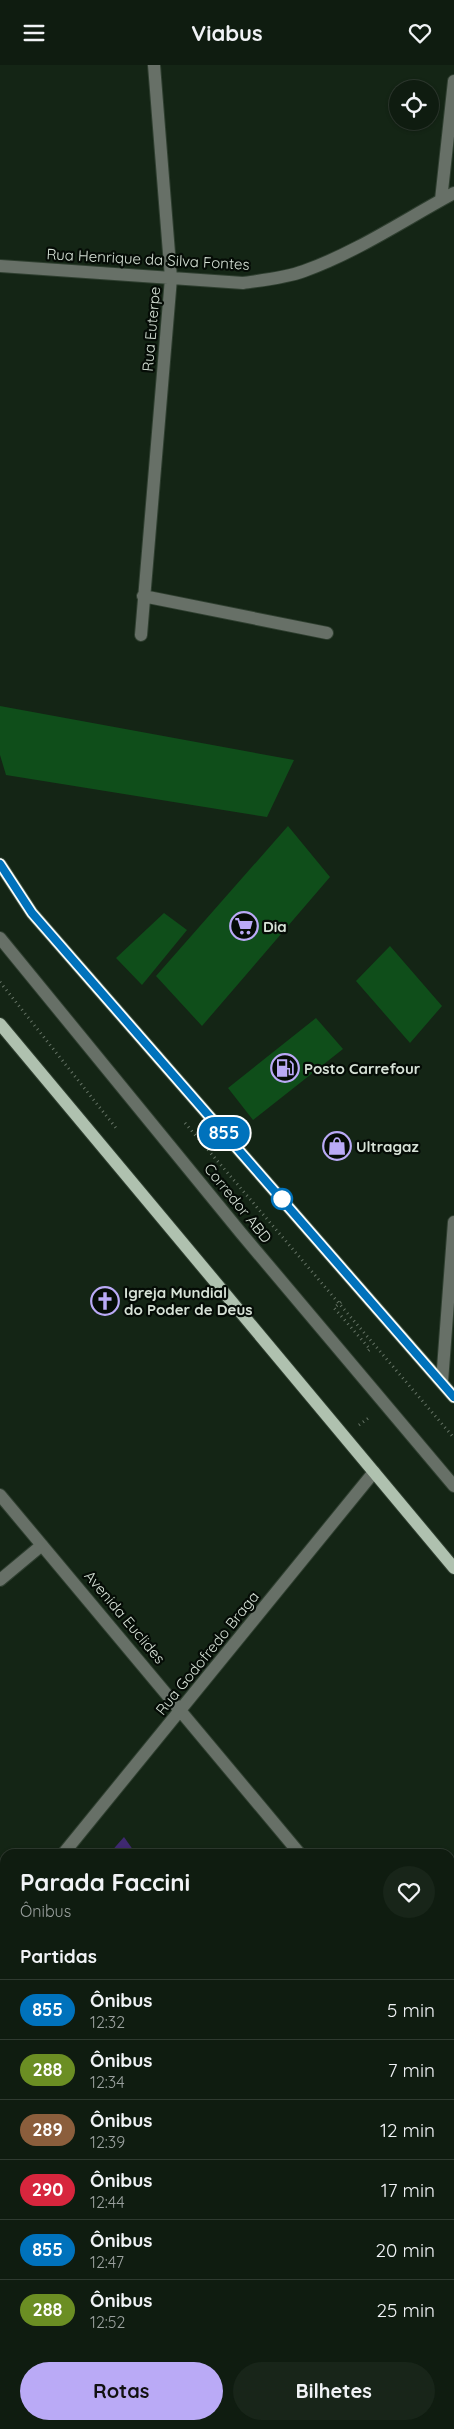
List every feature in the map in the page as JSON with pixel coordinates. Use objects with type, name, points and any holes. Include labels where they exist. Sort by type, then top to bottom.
[{"type":"main road","points":[[0,864],[32,913],[454,1397]]},
{"type":"main road","points":[[0,1025],[454,1568]]},
{"type":"street","name":"Rua Euterpe","points":[[141,635],[171,278],[154,65]]},
{"type":"street","points":[[441,200],[454,81]]},
{"type":"street","name":"Rua Henrique da Silva Fontes","points":[[0,266],[244,283],[303,271],[362,246],[454,193]]},
{"type":"street","points":[[144,596],[327,633]]},
{"type":"street","name":"Corredor ABD","points":[[0,937],[241,1233],[454,1485]]},
{"type":"street","points":[[442,1382],[454,1223]]},
{"type":"street","name":"Rua Godofredo Braga","points":[[68,1849],[374,1472]]},
{"type":"street","name":"Avenida Euclides","points":[[0,1495],[182,1710],[296,1849]]},
{"type":"street","points":[[0,1579],[42,1545]]},
{"type":"path","points":[[184,1122],[454,1438]]},
{"type":"shaded area","points":[[124,1837],[132,1849],[113,1849]]},
{"type":"building","points":[[0,706],[294,760],[267,817],[6,775],[0,755]]},
{"type":"building","name":"Dia","points":[[288,826],[330,877],[202,1026],[156,976]]},
{"type":"building","points":[[164,913],[187,930],[142,985],[116,958]]},
{"type":"building","points":[[390,946],[442,1006],[410,1043],[356,981]]},
{"type":"building","name":"Posto Carrefour","points":[[316,1018],[343,1049],[253,1120],[228,1088]]},
{"type":"bus line","name":"855","points":[[0,864],[32,913],[454,1397]]},
{"type":"place","name":"Dia","points":[[244,926]]},
{"type":"place","name":"Posto Carrefour","points":[[285,1068]]},
{"type":"place","name":"Ultragaz","points":[[337,1146]]},
{"type":"place","name":"Igreja Mundial do Poder de Deus","points":[[105,1301]]}]
